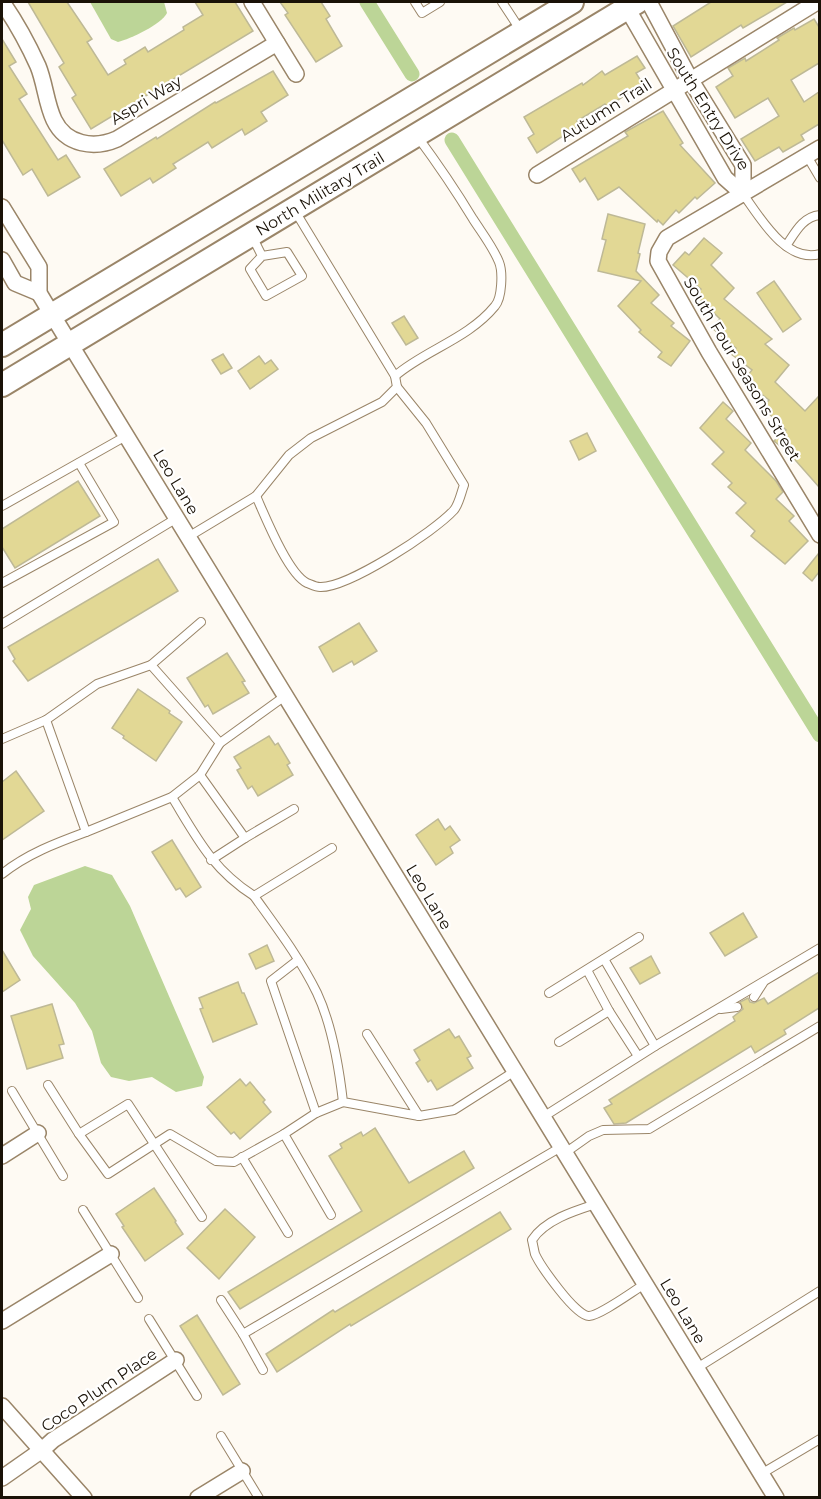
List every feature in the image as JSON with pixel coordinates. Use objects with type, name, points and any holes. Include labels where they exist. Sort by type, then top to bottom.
[{"type":"main road","points":[[2,345],[572,2]]},
{"type":"main road","name":"North Military Trail","points":[[2,385],[632,5]]},
{"type":"street","name":"Aspri Way","points":[[2,2],[27,42],[39,69],[53,119],[67,136],[86,145],[97,145],[117,139],[277,43]]},
{"type":"street","points":[[252,2],[296,74]]},
{"type":"street","name":"South Entry Drive","points":[[649,2],[690,79],[743,165],[743,194]]},
{"type":"street","name":"Autumn Trail","points":[[537,175],[817,2]]},
{"type":"street","name":"South Entry Drive","points":[[632,5],[673,89],[725,178],[743,194]]},
{"type":"street","points":[[743,194],[813,152]]},
{"type":"street","name":"South Four Seasons Street","points":[[743,194],[667,238],[659,252],[658,261],[819,535]]},
{"type":"street","points":[[2,207],[39,267],[39,292],[15,283],[2,260]]},
{"type":"street","name":"Leo Lane","points":[[39,292],[776,1497]]},
{"type":"street","points":[[2,1156],[38,1133]]},
{"type":"street","points":[[2,1321],[111,1254]]},
{"type":"street","name":"Coco Plum Place","points":[[2,1478],[53,1440],[176,1360]]},
{"type":"street","points":[[2,1406],[84,1497]]},
{"type":"street","points":[[198,1497],[242,1471]]},
{"type":"lane","points":[[415,2],[422,13],[440,2]]},
{"type":"lane","points":[[502,2],[522,32]]},
{"type":"lane","points":[[395,376],[408,365],[456,339],[485,316],[497,304],[502,279],[499,264],[489,244],[434,158],[416,135]]},
{"type":"lane","points":[[813,152],[819,178]]},
{"type":"lane","points":[[743,194],[770,231],[786,246],[795,253],[813,256],[819,254]]},
{"type":"lane","points":[[256,496],[280,549],[304,582],[319,587],[341,581],[388,559],[438,525],[456,508],[464,485],[426,423],[398,387],[395,376],[294,209]]},
{"type":"lane","points":[[786,246],[801,224],[811,216],[819,215]]},
{"type":"lane","points":[[251,235],[262,256]]},
{"type":"lane","points":[[287,252],[302,276],[266,296],[250,269],[262,256],[287,252]]},
{"type":"lane","points":[[188,537],[256,496],[289,454],[311,438],[382,402],[398,387]]},
{"type":"lane","points":[[2,507],[126,436]]},
{"type":"lane","points":[[2,583],[114,522],[79,463]]},
{"type":"lane","points":[[2,624],[177,518]]},
{"type":"lane","points":[[2,739],[46,720],[98,684],[151,665],[201,622]]},
{"type":"lane","points":[[151,665],[220,743]]},
{"type":"lane","points":[[2,874],[18,861],[52,844],[172,797],[200,775],[220,743],[285,696]]},
{"type":"lane","points":[[46,720],[86,832]]},
{"type":"lane","points":[[200,775],[245,838]]},
{"type":"lane","points":[[172,797],[211,860],[234,883],[254,896],[298,960],[318,994],[338,1058],[343,1101]]},
{"type":"lane","points":[[211,860],[294,809]]},
{"type":"lane","points":[[254,896],[332,848]]},
{"type":"lane","points":[[549,993],[639,937]]},
{"type":"lane","points":[[543,1117],[638,1056],[819,948]]},
{"type":"lane","points":[[604,959],[655,1046]]},
{"type":"lane","points":[[298,960],[271,981],[316,1113]]},
{"type":"lane","points":[[587,970],[609,1011],[638,1056]]},
{"type":"lane","points":[[754,997],[765,981]]},
{"type":"lane","points":[[716,1010],[737,1007]]},
{"type":"lane","points":[[559,1042],[609,1011]]},
{"type":"lane","points":[[243,1335],[589,1136],[603,1130],[650,1129],[819,1026]]},
{"type":"lane","points":[[367,1034],[418,1116]]},
{"type":"lane","points":[[48,1085],[108,1174],[170,1134],[216,1161],[234,1162],[316,1113],[343,1101],[418,1116],[454,1110],[514,1071]]},
{"type":"lane","points":[[12,1091],[63,1176]]},
{"type":"lane","points":[[79,1134],[128,1104],[202,1217]]},
{"type":"lane","points":[[284,1134],[331,1215]]},
{"type":"lane","points":[[242,1157],[288,1233]]},
{"type":"lane","points":[[596,1204],[549,1224],[535,1235],[532,1240],[536,1255],[572,1306],[584,1315],[588,1316],[608,1308],[645,1284]]},
{"type":"lane","points":[[83,1210],[138,1298]]},
{"type":"lane","points":[[697,1368],[819,1291]]},
{"type":"lane","points":[[221,1300],[263,1370]]},
{"type":"lane","points":[[149,1319],[197,1396]]},
{"type":"lane","points":[[221,1436],[259,1497]]},
{"type":"lane","points":[[761,1474],[819,1439]]},
{"type":"shaded area","points":[[90,2],[164,2],[167,13],[152,26],[118,42],[111,39]]},
{"type":"shaded area","points":[[85,866],[112,875],[130,906],[204,1077],[202,1086],[176,1092],[152,1077],[129,1081],[111,1077],[101,1063],[92,1031],[75,1003],[33,956],[20,930],[31,909],[28,897],[34,885]]},
{"type":"building","points":[[28,2],[67,2],[92,39],[87,42],[108,75],[126,64],[124,60],[145,47],[148,52],[184,30],[183,27],[203,15],[195,2],[235,2],[253,31],[91,129],[72,98],[76,95],[59,67],[64,63]]},
{"type":"building","points":[[280,2],[321,2],[330,16],[326,19],[342,46],[316,62],[285,15],[288,13]]},
{"type":"building","points":[[711,2],[787,2],[743,28],[741,25],[691,57],[673,26]]},
{"type":"building","points":[[814,19],[819,27],[819,63],[791,80],[804,102],[819,92],[819,124],[801,135],[804,140],[783,152],[779,147],[755,161],[741,139],[779,116],[768,98],[735,118],[716,87],[733,76],[728,68],[745,58],[746,61],[779,40],[777,38]]},
{"type":"building","points":[[2,39],[16,62],[9,66],[27,94],[19,99],[58,160],[66,155],[80,177],[48,196],[32,169],[23,175],[2,140]]},
{"type":"building","points":[[637,56],[645,68],[636,73],[643,84],[607,107],[605,104],[577,121],[580,125],[537,153],[528,138],[534,134],[524,117],[582,83],[583,85],[602,71],[605,75]]},
{"type":"building","points":[[273,71],[288,95],[261,112],[267,121],[245,135],[242,129],[212,148],[208,142],[173,164],[176,168],[153,183],[150,178],[121,196],[104,169],[215,102]]},
{"type":"building","points":[[663,111],[683,143],[680,145],[715,183],[697,199],[695,197],[679,213],[676,210],[663,225],[619,187],[598,200],[585,178],[580,182],[572,169],[628,136],[625,132]]},
{"type":"building","points":[[608,214],[645,224],[636,271],[659,295],[651,303],[674,323],[671,326],[690,341],[671,366],[658,357],[662,352],[639,332],[641,330],[618,306],[641,281],[598,271],[606,240],[602,239]]},
{"type":"building","points":[[704,238],[722,253],[711,265],[734,288],[724,299],[772,339],[765,344],[789,365],[775,382],[805,411],[819,396],[819,487],[789,453],[774,441],[786,430],[762,407],[769,400],[744,380],[752,370],[731,354],[736,348],[712,328],[720,319],[696,295],[701,289],[673,265],[685,252],[689,255]]},
{"type":"building","points":[[774,281],[801,319],[783,332],[757,293]]},
{"type":"building","points":[[404,316],[418,338],[406,345],[392,323]]},
{"type":"building","points":[[223,354],[232,368],[221,374],[212,360]]},
{"type":"building","points":[[259,356],[265,364],[271,360],[278,369],[250,389],[238,371]]},
{"type":"building","points":[[723,402],[733,411],[726,419],[751,443],[745,450],[776,481],[783,492],[776,499],[794,516],[789,521],[808,541],[785,564],[751,536],[755,531],[736,513],[746,503],[728,487],[732,483],[712,464],[724,452],[700,428]]},
{"type":"building","points":[[587,433],[596,451],[579,460],[570,441]]},
{"type":"building","points":[[78,481],[100,516],[15,568],[2,547],[2,529]]},
{"type":"building","points":[[819,553],[819,572],[812,581],[803,573]]},
{"type":"building","points":[[158,559],[178,591],[28,681],[13,661],[15,659],[8,647]]},
{"type":"building","points":[[359,623],[377,651],[354,665],[352,661],[333,672],[319,647]]},
{"type":"building","points":[[227,653],[245,681],[242,682],[249,693],[213,714],[208,705],[205,707],[187,678]]},
{"type":"building","points":[[138,689],[182,722],[156,761],[112,728]]},
{"type":"building","points":[[269,736],[275,745],[278,743],[290,763],[287,765],[293,775],[258,796],[252,786],[248,789],[237,770],[241,768],[234,757]]},
{"type":"building","points":[[16,771],[44,811],[2,840],[2,782]]},
{"type":"building","points":[[438,819],[445,830],[450,826],[460,840],[450,847],[453,853],[436,865],[416,835]]},
{"type":"building","points":[[172,840],[201,887],[186,897],[180,888],[176,890],[152,852]]},
{"type":"building","points":[[743,913],[757,937],[725,956],[710,933]]},
{"type":"building","points":[[267,945],[274,961],[256,969],[249,954]]},
{"type":"building","points":[[2,950],[20,980],[2,992]]},
{"type":"building","points":[[651,956],[660,973],[640,984],[630,968]]},
{"type":"building","points":[[819,972],[819,1008],[784,1030],[786,1034],[755,1053],[751,1046],[626,1123],[614,1124],[604,1108],[612,1104],[609,1100],[735,1021],[733,1017],[743,1009],[740,1002],[748,998],[754,1003],[764,998],[768,1004]]},
{"type":"building","points":[[238,982],[257,1024],[213,1042],[200,1009],[203,1008],[199,998]]},
{"type":"building","points":[[52,1004],[64,1044],[59,1045],[63,1058],[27,1069],[11,1016]]},
{"type":"building","points":[[449,1029],[455,1038],[459,1036],[471,1056],[467,1058],[473,1068],[437,1090],[431,1080],[428,1082],[416,1063],[420,1060],[414,1050]]},
{"type":"building","points":[[240,1079],[246,1086],[250,1082],[265,1100],[263,1102],[271,1112],[240,1139],[234,1132],[231,1134],[207,1107]]},
{"type":"building","points":[[375,1128],[409,1183],[464,1151],[474,1168],[240,1309],[228,1292],[362,1211],[329,1156],[342,1148],[340,1144],[361,1132],[363,1136]]},
{"type":"building","points":[[154,1188],[183,1234],[145,1261],[116,1214]]},
{"type":"building","points":[[225,1209],[255,1237],[219,1279],[187,1248]]},
{"type":"building","points":[[500,1212],[511,1229],[351,1326],[350,1324],[277,1372],[266,1354],[333,1310],[335,1312]]},
{"type":"building","points":[[197,1315],[240,1384],[223,1395],[180,1326]]},
{"type":"waterway","points":[[367,2],[412,74]]},
{"type":"waterway","points":[[452,140],[820,735]]}]
